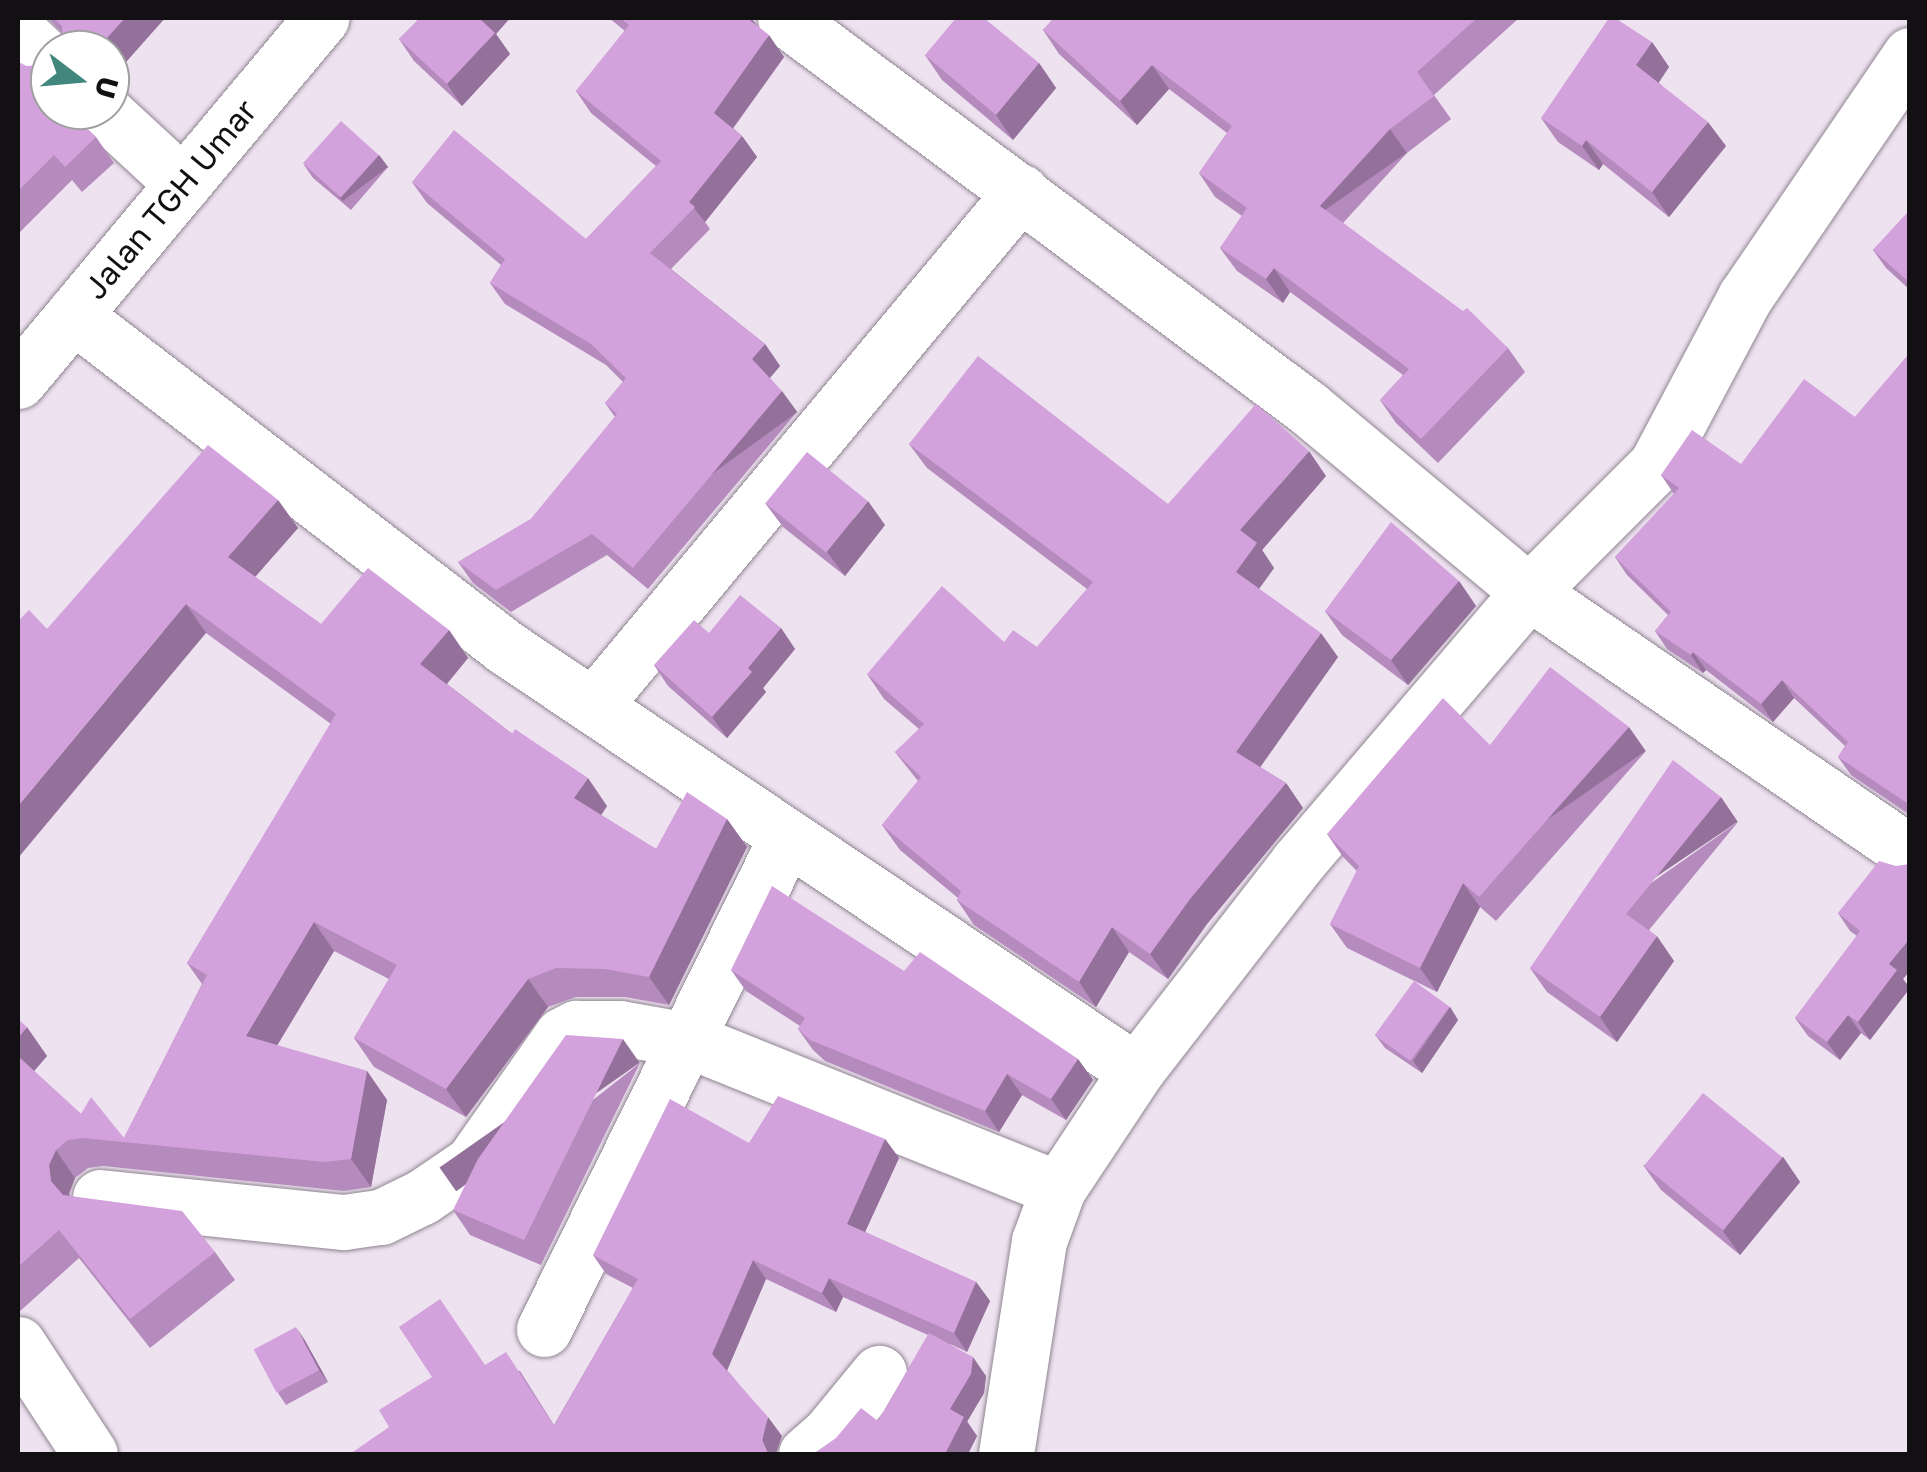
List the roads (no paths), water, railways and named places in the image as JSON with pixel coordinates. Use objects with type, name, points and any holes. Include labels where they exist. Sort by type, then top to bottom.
[{"type":"street","name":"Jalan TGH Umar","points":[[18,381],[322,18]]},
{"type":"street","points":[[786,18],[1308,408],[1529,592],[1910,853]]},
{"type":"street","points":[[1006,1454],[1039,1241],[1058,1189],[1136,1072],[1298,862],[1529,592],[1656,465],[1745,297],[1910,55]]},
{"type":"street","points":[[125,130],[183,184]]},
{"type":"street","points":[[593,706],[1020,192]]},
{"type":"street","points":[[73,315],[505,647],[1136,1072]]},
{"type":"street","points":[[544,1329],[626,1155],[688,1040],[786,838]]},
{"type":"street","points":[[100,1197],[328,1221],[381,1217],[422,1197],[472,1163],[562,1035],[576,1028],[620,1028],[688,1040],[1058,1189]]},
{"type":"street","points":[[18,1344],[90,1454]]},
{"type":"street","points":[[806,1454],[879,1373]]}]
